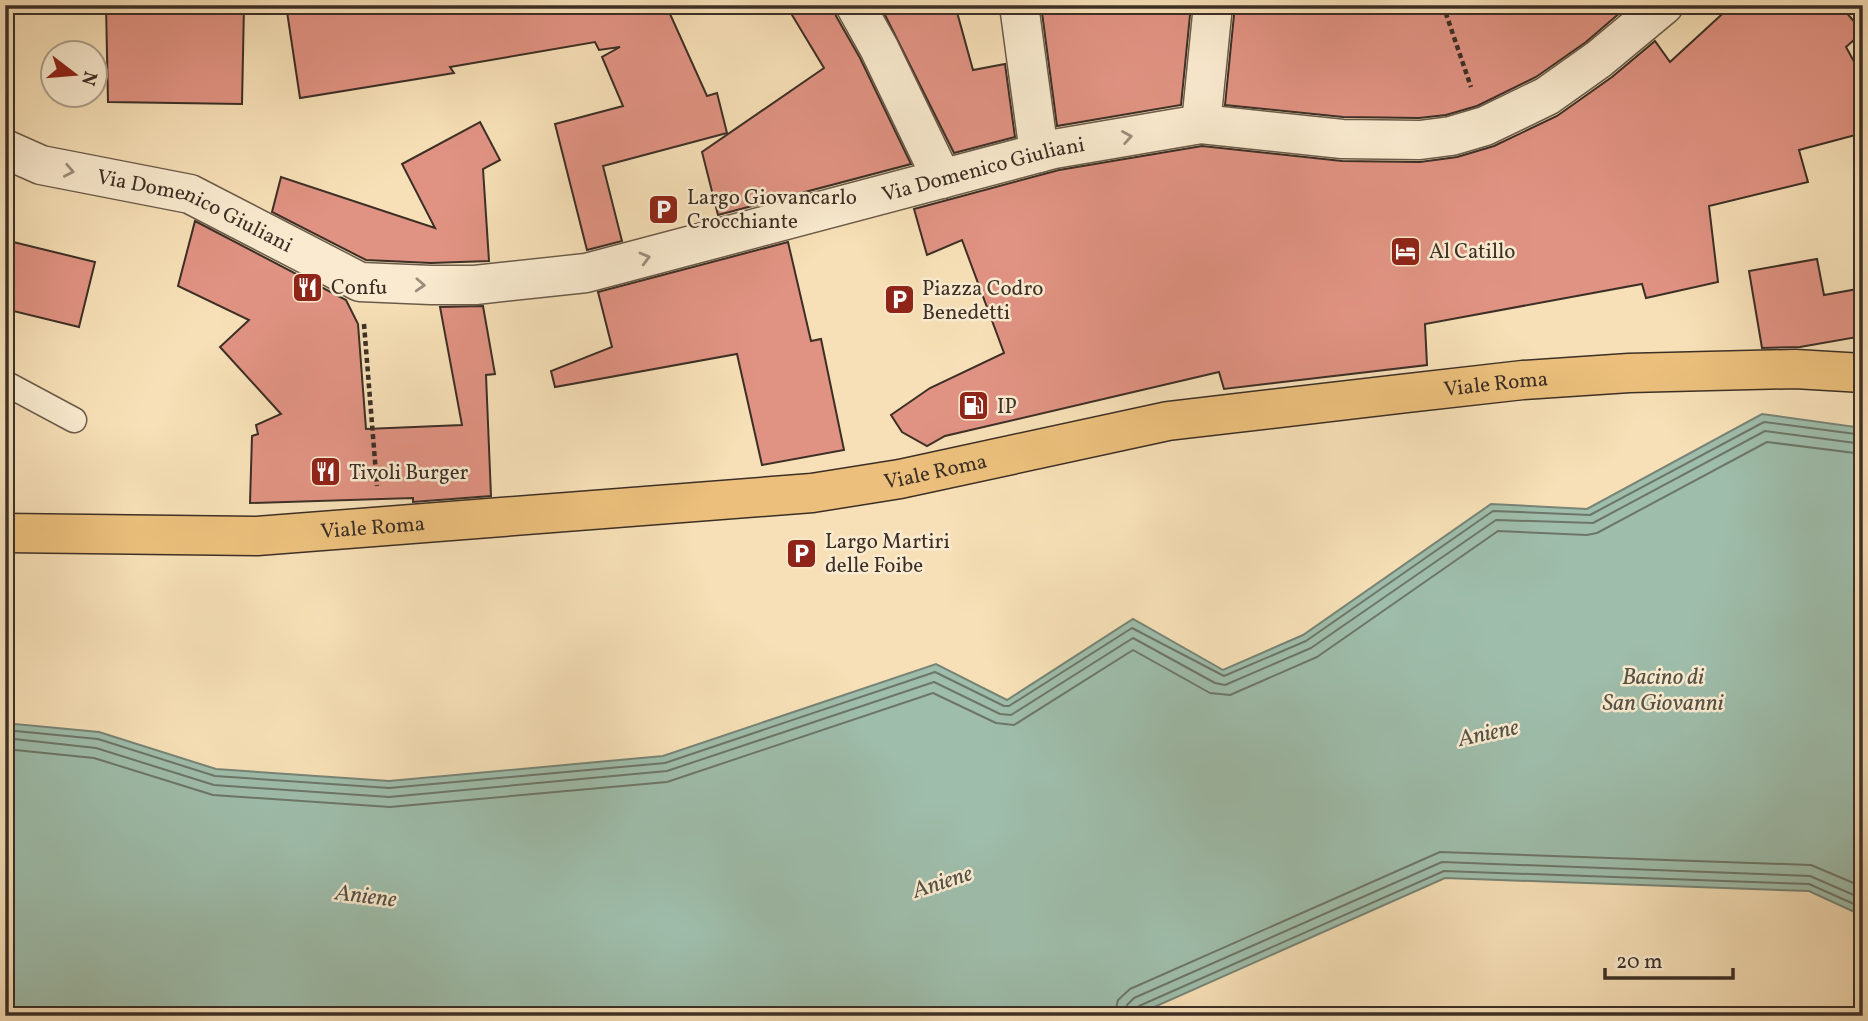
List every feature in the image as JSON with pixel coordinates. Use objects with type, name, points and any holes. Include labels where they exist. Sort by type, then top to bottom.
[{"type":"main road","name":"Viale Roma","points":[[5,533],[257,536],[812,493],[901,479],[1168,422],[1485,384],[1595,374],[1696,370],[1795,369],[1863,373]]},
{"type":"street","points":[[855,5],[879,48],[942,179]]},
{"type":"street","points":[[1019,5],[1039,153]]},
{"type":"street","points":[[1200,124],[1213,5]]},
{"type":"street","name":"Via Domenico Giuliani","points":[[5,149],[41,165],[190,194],[360,282],[475,285],[552,279],[586,273],[1039,153],[1200,124],[1342,139],[1435,139],[1485,126],[1547,96],[1600,59],[1664,5]]},
{"type":"lane","points":[[5,383],[74,420]]},
{"type":"path","points":[[1443,5],[1485,126]]},
{"type":"path","points":[[360,282],[381,527]]},
{"type":"water","name":"Bacino di San Giovanni","points":[[1762,414],[1863,428],[1863,916],[1809,891],[1445,878],[1134,1016],[5,1016],[5,723],[99,732],[216,769],[389,781],[663,756],[936,664],[1007,700],[1133,619],[1223,670],[1303,635],[1491,504],[1587,509]]},
{"type":"building","points":[[106,5],[244,5],[242,104],[108,102]]},
{"type":"building","points":[[286,5],[666,5],[707,96],[717,93],[727,133],[603,166],[622,241],[587,250],[555,124],[623,106],[602,57],[620,47],[599,50],[595,42],[450,67],[454,73],[300,98]]},
{"type":"building","points":[[786,5],[833,5],[836,16],[860,58],[911,164],[718,215],[702,152],[824,68]]},
{"type":"building","points":[[880,5],[955,5],[973,70],[1005,64],[1015,137],[954,153]]},
{"type":"building","points":[[1041,5],[1191,5],[1181,105],[1057,126]]},
{"type":"building","points":[[1235,5],[1629,5],[1586,42],[1536,77],[1477,106],[1446,115],[1419,118],[1343,117],[1225,105]]},
{"type":"building","points":[[1732,5],[1840,5],[1863,32],[1846,47],[1863,78],[1863,133],[1799,150],[1808,182],[1709,206],[1718,282],[1646,298],[1642,284],[1425,324],[1427,365],[1224,389],[1219,372],[945,436],[927,446],[902,432],[891,415],[930,388],[1004,353],[962,240],[927,255],[914,209],[1059,170],[1202,146],[1342,161],[1420,162],[1457,157],[1494,146],[1557,116],[1612,77],[1655,41],[1670,62]]},
{"type":"building","points":[[480,122],[500,160],[483,169],[489,261],[431,263],[366,260],[272,212],[281,177],[435,228],[402,164]]},
{"type":"building","points":[[195,221],[346,300],[358,324],[366,429],[462,425],[440,307],[483,306],[495,374],[486,375],[491,496],[413,502],[413,498],[250,503],[252,436],[258,434],[256,425],[281,414],[220,347],[249,320],[178,286]]},
{"type":"building","points":[[5,240],[95,262],[79,327],[5,309]]},
{"type":"building","points":[[788,242],[811,341],[821,339],[844,450],[762,465],[737,354],[555,387],[551,371],[612,347],[598,292]]},
{"type":"building","points":[[1817,259],[1824,295],[1863,288],[1863,336],[1800,347],[1762,348],[1749,271]]},
{"type":"place","name":"Largo Giovancarlo Crocchiante","points":[[664,209]]},
{"type":"place","name":"Al Catillo","points":[[1406,251]]},
{"type":"place","name":"Confu","points":[[308,287]]},
{"type":"place","name":"Piazza Codro Benedetti","points":[[899,300]]},
{"type":"place","name":"IP","points":[[974,406]]},
{"type":"place","name":"Tivoli Burger","points":[[326,472]]},
{"type":"place","name":"Largo Martiri delle Foibe","points":[[802,553]]},
{"type":"water label","name":"Aniene","points":[[1488,732]]},
{"type":"water label","name":"Aniene","points":[[942,881]]},
{"type":"water label","name":"Aniene","points":[[366,895]]}]
